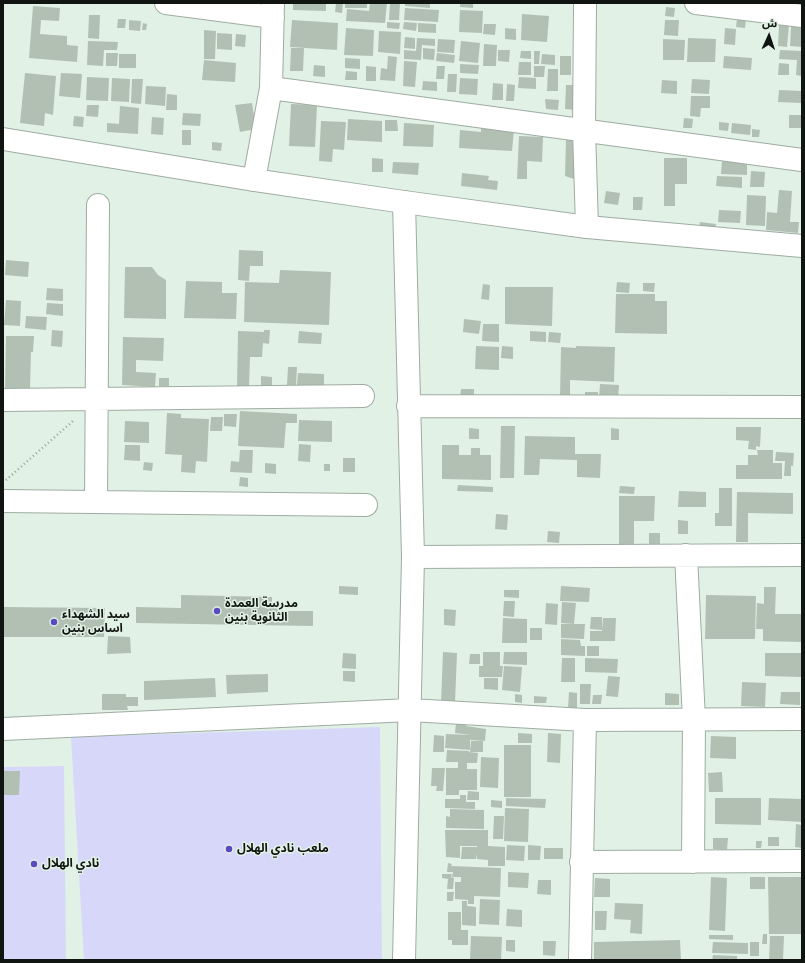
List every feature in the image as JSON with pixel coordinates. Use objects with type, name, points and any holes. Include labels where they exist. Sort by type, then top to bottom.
[{"type":"street","points":[[166,3],[273,10],[271,88],[254,180]]},
{"type":"street","points":[[585,3],[584,130],[587,227]]},
{"type":"street","points":[[696,3],[802,16]]},
{"type":"street","points":[[271,88],[802,160]]},
{"type":"street","points":[[3,138],[254,180],[587,227],[802,246]]},
{"type":"street","points":[[404,202],[413,557],[404,960]]},
{"type":"street","points":[[96,502],[98,399],[98,205]]},
{"type":"street","points":[[3,400],[363,396]]},
{"type":"street","points":[[408,406],[802,408]]},
{"type":"street","points":[[3,501],[366,505]]},
{"type":"street","points":[[686,555],[694,720],[693,862]]},
{"type":"street","points":[[413,557],[802,555]]},
{"type":"street","points":[[3,729],[410,710],[585,720],[802,719]]},
{"type":"street","points":[[580,960],[585,720]]},
{"type":"street","points":[[581,862],[802,861]]},
{"type":"path","points":[[3,483],[74,420]]},
{"type":"shaded area","name":"ملعب نادي الهلال","points":[[380,727],[382,960],[84,960],[71,737]]},
{"type":"shaded area","name":"نادي الهلال","points":[[64,766],[66,960],[3,960],[3,767]]},
{"type":"building","points":[[293,3],[326,3],[326,11],[293,10]]},
{"type":"building","points":[[336,3],[343,3],[342,13],[335,12]]},
{"type":"building","points":[[345,3],[367,3],[367,8],[345,8]]},
{"type":"building","points":[[370,3],[387,3],[385,23],[346,21],[347,9],[369,11]]},
{"type":"building","points":[[390,3],[400,3],[399,20],[389,20]]},
{"type":"building","points":[[405,3],[430,3],[430,8],[405,6]]},
{"type":"building","points":[[460,3],[473,3],[473,8],[460,7]]},
{"type":"building","points":[[33,6],[60,8],[59,21],[41,20],[40,34],[67,36],[67,45],[78,46],[77,62],[29,58]]},
{"type":"building","points":[[666,7],[675,8],[674,17],[665,16]]},
{"type":"building","points":[[405,8],[439,10],[438,22],[404,20]]},
{"type":"building","points":[[460,10],[483,11],[482,33],[459,32]]},
{"type":"building","points":[[522,14],[549,16],[547,42],[521,40]]},
{"type":"building","points":[[89,15],[100,15],[99,39],[88,38]]},
{"type":"building","points":[[118,19],[126,19],[125,28],[117,28]]},
{"type":"building","points":[[737,19],[746,19],[745,28],[736,27]]},
{"type":"building","points":[[129,20],[141,21],[140,31],[129,30]]},
{"type":"building","points":[[292,20],[338,23],[337,50],[290,47]]},
{"type":"building","points":[[665,20],[679,20],[678,36],[664,35]]},
{"type":"building","points":[[387,22],[400,23],[399,29],[387,28]]},
{"type":"building","points":[[404,22],[417,23],[416,31],[403,29]]},
{"type":"building","points":[[143,23],[147,24],[146,30],[142,30]]},
{"type":"building","points":[[418,23],[436,24],[436,33],[418,32]]},
{"type":"building","points":[[484,24],[496,24],[495,35],[483,34]]},
{"type":"building","points":[[779,25],[789,25],[787,47],[778,46]]},
{"type":"building","points":[[791,27],[802,27],[802,47],[790,46]]},
{"type":"building","points":[[346,28],[374,30],[373,56],[344,55]]},
{"type":"building","points":[[505,28],[516,29],[516,40],[505,39]]},
{"type":"building","points":[[725,28],[736,29],[735,45],[724,44]]},
{"type":"building","points":[[204,30],[216,31],[215,59],[204,59]]},
{"type":"building","points":[[379,31],[401,32],[400,54],[378,52]]},
{"type":"building","points":[[217,33],[232,34],[232,50],[217,49]]},
{"type":"building","points":[[236,34],[246,35],[245,47],[235,46]]},
{"type":"building","points":[[405,37],[415,38],[415,49],[404,48]]},
{"type":"building","points":[[417,38],[435,39],[435,46],[422,45],[421,60],[404,59],[404,50],[416,51]]},
{"type":"building","points":[[688,38],[716,39],[715,62],[687,62]]},
{"type":"building","points":[[438,39],[455,40],[454,53],[437,52]]},
{"type":"building","points":[[663,39],[685,40],[684,60],[663,60]]},
{"type":"building","points":[[88,41],[118,42],[117,50],[104,50],[103,66],[87,65]]},
{"type":"building","points":[[461,41],[480,43],[478,63],[459,61]]},
{"type":"building","points":[[484,44],[497,45],[496,66],[483,66]]},
{"type":"building","points":[[291,48],[304,48],[303,71],[290,71]]},
{"type":"building","points":[[423,48],[435,49],[434,60],[423,59]]},
{"type":"building","points":[[498,50],[510,50],[509,62],[498,61]]},
{"type":"building","points":[[780,50],[802,51],[802,76],[796,75],[797,60],[779,59]]},
{"type":"building","points":[[521,51],[531,51],[531,59],[520,58]]},
{"type":"building","points":[[534,51],[540,51],[539,64],[534,64]]},
{"type":"building","points":[[106,53],[118,53],[117,66],[106,66]]},
{"type":"building","points":[[437,53],[455,55],[454,63],[436,61]]},
{"type":"building","points":[[119,54],[136,54],[136,68],[119,68]]},
{"type":"building","points":[[542,54],[555,55],[555,65],[541,64]]},
{"type":"building","points":[[388,56],[397,57],[395,81],[380,80],[381,68],[387,69]]},
{"type":"building","points":[[560,56],[571,56],[571,75],[560,75]]},
{"type":"building","points":[[724,56],[752,58],[751,70],[723,68]]},
{"type":"building","points":[[345,58],[360,59],[360,69],[345,68]]},
{"type":"building","points":[[204,60],[236,63],[235,82],[202,80]]},
{"type":"building","points":[[404,61],[417,62],[415,87],[403,86]]},
{"type":"building","points":[[519,62],[531,62],[531,75],[518,75]]},
{"type":"building","points":[[779,63],[789,64],[789,75],[778,75]]},
{"type":"building","points":[[460,64],[479,65],[478,74],[460,73]]},
{"type":"building","points":[[314,65],[325,66],[325,77],[313,76]]},
{"type":"building","points":[[366,66],[376,67],[376,81],[366,81]]},
{"type":"building","points":[[437,66],[445,66],[444,79],[436,79]]},
{"type":"building","points":[[534,66],[545,66],[544,77],[534,77]]},
{"type":"building","points":[[548,69],[558,69],[558,91],[547,91]]},
{"type":"building","points":[[346,71],[357,72],[357,80],[345,80]]},
{"type":"building","points":[[25,73],[56,76],[53,115],[45,113],[44,126],[20,123]]},
{"type":"building","points":[[61,73],[82,74],[80,98],[59,96]]},
{"type":"building","points":[[448,74],[457,74],[456,92],[447,92]]},
{"type":"building","points":[[87,77],[109,78],[108,101],[86,100]]},
{"type":"building","points":[[519,77],[536,78],[536,89],[518,88]]},
{"type":"building","points":[[112,78],[130,79],[129,102],[111,101]]},
{"type":"building","points":[[460,78],[478,79],[477,95],[459,94]]},
{"type":"building","points":[[132,79],[143,79],[141,104],[131,103]]},
{"type":"building","points":[[692,79],[710,80],[709,94],[691,93]]},
{"type":"building","points":[[662,80],[677,81],[677,94],[661,93]]},
{"type":"building","points":[[423,81],[437,82],[437,91],[422,90]]},
{"type":"building","points":[[493,83],[503,84],[503,100],[492,100]]},
{"type":"building","points":[[507,84],[515,85],[514,101],[506,101]]},
{"type":"building","points":[[566,85],[576,85],[575,110],[565,109]]},
{"type":"building","points":[[146,86],[166,87],[165,106],[145,104]]},
{"type":"building","points":[[779,90],[802,91],[802,103],[778,102]]},
{"type":"building","points":[[167,94],[177,95],[177,110],[166,110]]},
{"type":"building","points":[[691,96],[710,96],[710,108],[701,108],[700,117],[690,116]]},
{"type":"building","points":[[545,99],[559,100],[558,110],[546,109]]},
{"type":"building","points":[[252,103],[256,129],[240,132],[235,105]]},
{"type":"building","points":[[291,104],[317,105],[315,147],[289,146]]},
{"type":"building","points":[[87,105],[99,105],[98,117],[86,116]]},
{"type":"building","points":[[120,106],[139,108],[138,134],[107,132],[107,123],[119,124]]},
{"type":"building","points":[[183,113],[201,114],[200,126],[182,125]]},
{"type":"building","points":[[789,115],[802,115],[802,128],[789,128]]},
{"type":"building","points":[[74,116],[84,117],[83,127],[73,126]]},
{"type":"building","points":[[152,117],[164,118],[163,135],[151,134]]},
{"type":"building","points":[[684,118],[693,119],[692,128],[683,128]]},
{"type":"building","points":[[348,119],[382,121],[382,142],[347,140]]},
{"type":"building","points":[[385,120],[397,120],[398,131],[385,131]]},
{"type":"building","points":[[321,121],[346,122],[344,150],[333,149],[332,162],[319,161]]},
{"type":"building","points":[[719,122],[729,123],[728,131],[719,130]]},
{"type":"building","points":[[404,123],[434,125],[433,147],[403,146]]},
{"type":"building","points":[[732,123],[751,125],[750,135],[731,133]]},
{"type":"building","points":[[481,128],[514,130],[512,151],[459,148],[460,130],[481,132]]},
{"type":"building","points":[[752,129],[760,130],[759,137],[752,137]]},
{"type":"building","points":[[182,130],[191,130],[191,145],[182,145]]},
{"type":"building","points":[[519,136],[543,137],[542,162],[527,161],[527,179],[517,179]]},
{"type":"building","points":[[566,140],[575,140],[574,179],[565,176]]},
{"type":"building","points":[[212,142],[222,143],[221,151],[212,150]]},
{"type":"building","points":[[372,158],[383,159],[383,172],[372,172]]},
{"type":"building","points":[[664,158],[687,158],[687,184],[675,184],[675,206],[664,206]]},
{"type":"building","points":[[722,161],[747,162],[747,175],[721,174]]},
{"type":"building","points":[[393,162],[419,163],[418,175],[392,173]]},
{"type":"building","points":[[751,171],[765,172],[764,187],[750,187]]},
{"type":"building","points":[[462,173],[489,176],[488,180],[498,181],[497,190],[461,186]]},
{"type":"building","points":[[717,176],[742,177],[742,188],[716,186]]},
{"type":"building","points":[[779,190],[792,191],[790,222],[799,222],[798,233],[766,230],[767,212],[777,213]]},
{"type":"building","points":[[606,191],[620,193],[618,205],[604,203]]},
{"type":"building","points":[[747,195],[766,196],[765,226],[746,225]]},
{"type":"building","points":[[633,197],[643,197],[642,210],[633,210]]},
{"type":"building","points":[[719,210],[741,211],[740,223],[718,222]]},
{"type":"building","points":[[700,222],[716,224],[714,235],[698,232]]},
{"type":"building","points":[[239,250],[263,251],[263,266],[250,266],[249,281],[238,280]]},
{"type":"building","points":[[6,260],[29,262],[28,277],[5,275]]},
{"type":"building","points":[[125,267],[152,267],[158,275],[166,280],[166,319],[124,318]]},
{"type":"building","points":[[280,270],[331,272],[329,325],[244,322],[245,282],[279,283]]},
{"type":"building","points":[[186,281],[222,282],[222,293],[237,293],[236,319],[184,318]]},
{"type":"building","points":[[617,282],[630,283],[629,293],[616,292]]},
{"type":"building","points":[[643,283],[655,283],[654,292],[643,291]]},
{"type":"building","points":[[483,284],[490,285],[489,300],[481,299]]},
{"type":"building","points":[[505,287],[553,287],[552,326],[505,324]]},
{"type":"building","points":[[47,288],[63,289],[63,301],[46,300]]},
{"type":"building","points":[[616,294],[655,294],[655,301],[667,301],[667,334],[615,333]]},
{"type":"building","points":[[6,300],[21,301],[20,326],[4,325]]},
{"type":"building","points":[[47,303],[63,304],[63,316],[46,314]]},
{"type":"building","points":[[26,316],[47,317],[46,330],[25,328]]},
{"type":"building","points":[[464,319],[481,321],[479,334],[463,332]]},
{"type":"building","points":[[483,324],[499,324],[499,342],[482,341]]},
{"type":"building","points":[[52,330],[63,331],[62,347],[51,346]]},
{"type":"building","points":[[264,330],[270,330],[269,344],[263,343],[262,357],[250,357],[249,387],[237,387],[238,331],[264,332]]},
{"type":"building","points":[[299,331],[322,333],[321,344],[298,343]]},
{"type":"building","points":[[530,331],[546,332],[546,342],[530,341]]},
{"type":"building","points":[[549,332],[561,333],[560,343],[548,342]]},
{"type":"building","points":[[6,336],[34,336],[33,352],[31,352],[30,389],[5,389]]},
{"type":"building","points":[[123,337],[164,338],[163,361],[136,360],[136,372],[156,373],[155,387],[122,385]]},
{"type":"building","points":[[476,346],[499,347],[499,370],[475,369]]},
{"type":"building","points":[[502,346],[513,347],[513,359],[501,358]]},
{"type":"building","points":[[576,346],[615,347],[614,382],[570,380],[570,398],[560,397],[561,347],[576,348]]},
{"type":"building","points":[[288,367],[297,367],[296,386],[287,385]]},
{"type":"building","points":[[298,373],[324,374],[324,386],[297,385]]},
{"type":"building","points":[[261,376],[272,377],[272,386],[261,386]]},
{"type":"building","points":[[159,378],[169,378],[169,386],[159,386]]},
{"type":"building","points":[[600,384],[619,385],[618,400],[599,399]]},
{"type":"building","points":[[461,389],[474,389],[474,400],[460,400]]},
{"type":"building","points":[[585,392],[598,392],[598,399],[585,399]]},
{"type":"building","points":[[240,411],[297,414],[297,423],[286,423],[284,448],[238,446]]},
{"type":"building","points":[[167,413],[181,414],[181,418],[209,419],[207,462],[196,461],[195,473],[181,472],[182,455],[165,454]]},
{"type":"building","points":[[224,414],[237,414],[236,427],[224,426]]},
{"type":"building","points":[[211,417],[223,417],[222,431],[210,431]]},
{"type":"building","points":[[299,420],[332,421],[332,442],[298,441]]},
{"type":"building","points":[[125,421],[149,422],[149,443],[124,442]]},
{"type":"building","points":[[501,426],[515,426],[514,478],[500,478]]},
{"type":"building","points":[[736,427],[761,427],[760,447],[756,446],[756,450],[748,449],[749,441],[736,440]]},
{"type":"building","points":[[469,428],[479,429],[479,439],[469,439]]},
{"type":"building","points":[[611,428],[619,429],[619,440],[611,440]]},
{"type":"building","points":[[525,436],[575,437],[575,454],[601,454],[600,478],[577,477],[577,460],[540,459],[539,475],[524,475]]},
{"type":"building","points":[[299,444],[311,445],[310,462],[298,461]]},
{"type":"building","points":[[125,445],[140,445],[140,461],[124,460]]},
{"type":"building","points":[[442,445],[459,445],[459,455],[471,455],[471,448],[480,448],[480,455],[491,455],[491,480],[442,479]]},
{"type":"building","points":[[240,450],[253,450],[252,473],[230,472],[231,461],[239,462]]},
{"type":"building","points":[[757,450],[773,450],[773,463],[782,463],[782,479],[736,479],[736,465],[748,465],[748,455],[758,455]]},
{"type":"building","points":[[776,452],[794,453],[793,466],[791,466],[791,476],[784,476],[785,461],[775,461]]},
{"type":"building","points":[[343,458],[355,458],[355,472],[343,472]]},
{"type":"building","points":[[144,462],[153,463],[152,471],[143,470]]},
{"type":"building","points":[[265,463],[276,464],[276,474],[265,473]]},
{"type":"building","points":[[324,464],[330,464],[330,471],[324,471]]},
{"type":"building","points":[[240,477],[248,478],[248,487],[239,486]]},
{"type":"building","points":[[458,485],[493,487],[493,492],[457,491]]},
{"type":"building","points":[[620,486],[635,487],[634,494],[619,493]]},
{"type":"building","points":[[719,488],[732,488],[732,526],[715,526],[715,513],[719,513]]},
{"type":"building","points":[[679,491],[706,492],[706,507],[678,507]]},
{"type":"building","points":[[737,492],[793,493],[793,514],[748,513],[748,542],[736,542]]},
{"type":"building","points":[[619,496],[655,496],[654,521],[634,521],[634,544],[619,544]]},
{"type":"building","points":[[496,514],[508,515],[507,530],[495,529]]},
{"type":"building","points":[[678,520],[688,521],[688,534],[678,534]]},
{"type":"building","points":[[548,531],[560,532],[559,543],[547,542]]},
{"type":"building","points":[[649,533],[660,533],[660,545],[649,544]]},
{"type":"building","points":[[339,586],[358,587],[358,595],[339,594]]},
{"type":"building","points":[[561,586],[590,588],[589,602],[560,601]]},
{"type":"building","points":[[764,587],[776,587],[775,614],[802,614],[802,642],[763,641],[763,629],[756,629],[757,603],[764,604]]},
{"type":"building","points":[[504,590],[519,590],[519,598],[504,597]]},
{"type":"building","name":"مدرسة العمدة الثانوية بنين","points":[[181,595],[272,597],[272,603],[283,603],[283,611],[313,611],[313,626],[136,623],[136,607],[181,608]]},
{"type":"building","points":[[706,595],[756,596],[755,639],[705,639]]},
{"type":"building","points":[[504,601],[515,601],[514,617],[503,616]]},
{"type":"building","points":[[562,602],[576,603],[574,624],[561,623]]},
{"type":"building","points":[[546,603],[558,604],[557,625],[545,624]]},
{"type":"building","name":"سيد الشهداء اساس بنين","points":[[3,607],[105,608],[104,637],[3,637]]},
{"type":"building","points":[[444,609],[456,610],[455,626],[444,625]]},
{"type":"building","points":[[591,617],[602,617],[602,630],[590,629]]},
{"type":"building","points":[[503,618],[527,619],[527,643],[502,643]]},
{"type":"building","points":[[603,618],[616,618],[615,641],[590,641],[590,631],[602,631]]},
{"type":"building","points":[[561,624],[585,624],[584,639],[561,638]]},
{"type":"building","points":[[530,628],[542,628],[542,640],[530,640]]},
{"type":"building","name":"سيد الشهداء اساس بنين","points":[[108,636],[130,637],[131,653],[107,654]]},
{"type":"building","points":[[561,639],[580,640],[581,646],[585,646],[585,656],[561,655]]},
{"type":"building","points":[[587,646],[599,646],[599,656],[587,656]]},
{"type":"building","points":[[443,652],[457,653],[455,703],[441,702]]},
{"type":"building","points":[[483,652],[500,652],[500,666],[503,666],[502,677],[479,677],[479,666],[483,666]]},
{"type":"building","points":[[504,652],[527,652],[527,665],[503,664]]},
{"type":"building","points":[[343,653],[356,654],[356,669],[342,668]]},
{"type":"building","points":[[765,653],[802,653],[802,677],[765,676]]},
{"type":"building","points":[[470,654],[480,654],[480,664],[469,664]]},
{"type":"building","points":[[562,658],[575,658],[575,682],[561,682]]},
{"type":"building","points":[[585,658],[618,659],[617,673],[585,672]]},
{"type":"building","points":[[504,666],[522,667],[520,692],[502,690]]},
{"type":"building","points":[[343,671],[355,671],[355,682],[343,681]]},
{"type":"building","points":[[268,674],[268,692],[227,694],[226,675]]},
{"type":"building","points":[[608,676],[620,677],[618,697],[606,696]]},
{"type":"building","points":[[215,678],[216,697],[144,700],[144,681]]},
{"type":"building","points":[[484,678],[498,678],[498,690],[484,689]]},
{"type":"building","points":[[742,682],[766,683],[765,707],[741,706]]},
{"type":"building","points":[[580,684],[591,684],[590,704],[580,704]]},
{"type":"building","points":[[569,692],[577,693],[577,708],[568,708]]},
{"type":"building","points":[[781,692],[800,692],[800,705],[780,704]]},
{"type":"building","points":[[665,693],[679,694],[679,705],[665,705]]},
{"type":"building","points":[[102,694],[126,694],[126,697],[138,697],[138,706],[127,706],[128,710],[102,710]]},
{"type":"building","points":[[515,694],[522,695],[522,703],[515,702]]},
{"type":"building","points":[[593,695],[602,695],[601,704],[592,704]]},
{"type":"building","points":[[534,696],[547,697],[546,703],[534,703]]},
{"type":"building","points":[[456,723],[466,723],[466,726],[486,729],[485,741],[470,740],[470,750],[445,748],[446,734],[471,735],[455,733]]},
{"type":"building","points":[[518,733],[532,734],[532,743],[518,743]]},
{"type":"building","points":[[548,733],[561,734],[560,763],[547,762]]},
{"type":"building","points":[[434,735],[444,736],[444,752],[433,752]]},
{"type":"building","points":[[711,736],[736,737],[736,759],[710,758]]},
{"type":"building","points":[[471,741],[483,741],[483,752],[470,752]]},
{"type":"building","points":[[504,745],[531,745],[531,797],[504,797]]},
{"type":"building","points":[[447,750],[478,753],[477,763],[467,763],[467,769],[477,769],[477,790],[459,790],[459,795],[446,795],[446,768],[458,768],[458,762],[446,762]]},
{"type":"building","points":[[481,757],[499,758],[498,788],[480,787]]},
{"type":"building","points":[[432,768],[445,768],[443,791],[436,791],[437,786],[431,786]]},
{"type":"building","points":[[3,771],[20,771],[19,795],[3,795]]},
{"type":"building","points":[[722,772],[723,792],[709,792],[708,773]]},
{"type":"building","points":[[468,791],[479,792],[479,800],[467,800]]},
{"type":"building","points":[[460,795],[466,795],[466,802],[475,802],[475,809],[445,808],[445,799],[460,799]]},
{"type":"building","points":[[506,798],[546,799],[545,808],[506,806]]},
{"type":"building","points":[[715,798],[761,798],[761,825],[715,824]]},
{"type":"building","points":[[769,798],[802,799],[802,822],[768,820]]},
{"type":"building","points":[[491,800],[502,801],[502,808],[491,807]]},
{"type":"building","points":[[505,808],[529,809],[528,842],[504,841]]},
{"type":"building","points":[[450,809],[484,810],[484,829],[446,828],[446,816],[450,817]]},
{"type":"building","points":[[494,816],[504,816],[503,839],[493,839]]},
{"type":"building","points":[[796,824],[802,825],[802,848],[795,847]]},
{"type":"building","points":[[445,830],[488,830],[488,846],[505,847],[505,866],[488,866],[488,860],[477,859],[477,854],[476,859],[461,859],[462,847],[477,846],[460,846],[460,858],[446,857]]},
{"type":"building","points":[[768,837],[779,837],[779,846],[768,846]]},
{"type":"building","points":[[713,838],[728,838],[727,850],[713,849]]},
{"type":"building","points":[[756,841],[762,841],[761,848],[756,848]]},
{"type":"building","points":[[507,845],[525,846],[524,861],[506,860]]},
{"type":"building","points":[[528,845],[541,846],[540,860],[528,860]]},
{"type":"building","points":[[544,848],[563,848],[563,859],[544,859]]},
{"type":"building","points":[[448,863],[452,864],[451,866],[501,868],[500,897],[474,896],[474,904],[468,904],[468,900],[455,899],[455,882],[461,882],[461,877],[452,877],[453,872],[447,872]]},
{"type":"building","points":[[508,872],[529,873],[528,888],[508,887]]},
{"type":"building","points":[[442,874],[452,874],[451,877],[454,878],[453,889],[447,889],[448,879],[442,878]]},
{"type":"building","points":[[711,877],[727,878],[725,931],[709,930]]},
{"type":"building","points":[[750,877],[765,877],[765,889],[750,889]]},
{"type":"building","points":[[768,877],[802,877],[802,934],[769,934]]},
{"type":"building","points":[[595,878],[610,879],[610,897],[594,897]]},
{"type":"building","points":[[538,880],[551,880],[551,895],[537,894]]},
{"type":"building","points":[[447,892],[454,892],[453,901],[447,901]]},
{"type":"building","points":[[480,899],[500,900],[499,925],[479,924]]},
{"type":"building","points":[[462,901],[467,901],[467,906],[476,907],[476,926],[462,925]]},
{"type":"building","points":[[615,903],[643,904],[642,934],[630,933],[631,920],[614,919]]},
{"type":"building","points":[[507,909],[522,910],[522,927],[506,926]]},
{"type":"building","points":[[595,911],[607,911],[606,930],[595,930]]},
{"type":"building","points":[[448,912],[461,912],[461,930],[468,930],[468,945],[452,945],[452,940],[448,940]]},
{"type":"building","points":[[763,934],[767,934],[767,944],[762,944]]},
{"type":"building","points":[[709,935],[733,935],[733,940],[709,939]]},
{"type":"building","points":[[471,936],[502,937],[501,960],[470,960]]},
{"type":"building","points":[[770,936],[784,936],[783,960],[769,960]]},
{"type":"building","points":[[506,940],[515,940],[515,952],[506,951]]},
{"type":"building","points":[[680,940],[681,960],[594,960],[594,942]]},
{"type":"building","points":[[543,941],[556,941],[555,956],[543,955]]},
{"type":"building","points":[[713,942],[748,943],[748,954],[712,953]]},
{"type":"building","points":[[750,942],[759,942],[759,956],[750,956]]},
{"type":"building","points":[[713,955],[737,956],[737,960],[712,960]]},
{"type":"place","name":"مدرسة العمدة الثانوية بنين","points":[[217,611]]},
{"type":"place","name":"سيد الشهداء اساس بنين","points":[[54,622]]},
{"type":"place","name":"ملعب نادي الهلال","points":[[229,849]]},
{"type":"place","name":"نادي الهلال","points":[[34,864]]}]
